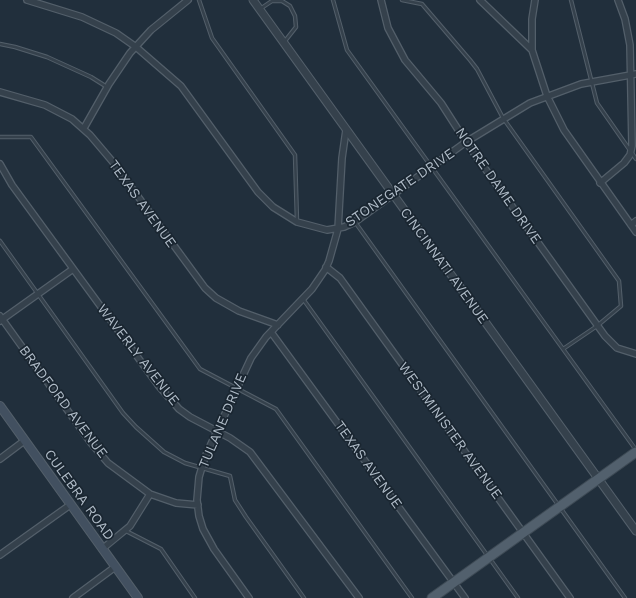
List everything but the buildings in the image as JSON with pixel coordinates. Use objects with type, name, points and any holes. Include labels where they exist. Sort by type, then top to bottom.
[{"type":"main road","name":"CULEBRA ROAD","points":[[0,406],[102,550],[138,598]]},
{"type":"main road","points":[[432,598],[636,451]]},
{"type":"street","points":[[27,0],[82,17],[116,33],[136,47],[181,86],[258,192],[279,212],[297,222],[327,230],[338,229]]},
{"type":"street","points":[[84,128],[107,87],[136,47],[156,26],[188,0]]},
{"type":"street","name":"CINCINNATI AVENUE","points":[[253,0],[636,531]]},
{"type":"street","name":"NOTRE DAME DRIVE","points":[[381,0],[388,28],[398,50],[440,103],[597,326],[617,348],[636,354]]},
{"type":"street","points":[[480,0],[532,50]]},
{"type":"street","points":[[535,0],[532,19],[532,50],[547,96],[564,130],[636,232]]},
{"type":"street","points":[[600,182],[624,164],[631,152],[633,74],[628,32],[618,0]]},
{"type":"street","name":"STONEGATE DRIVE","points":[[338,229],[355,222],[466,142],[503,118],[530,103],[592,82],[633,74]]},
{"type":"street","name":"TEXAS AVENUE","points":[[0,93],[45,105],[72,119],[84,128],[112,161],[205,288],[216,298],[239,311],[278,325]]},
{"type":"street","points":[[278,325],[303,299],[320,278],[326,266],[338,229],[342,158],[346,130]]},
{"type":"street","name":"WAVERLY AVENUE","points":[[0,164],[12,185],[167,396],[190,417],[241,444],[258,461],[358,598]]},
{"type":"street","points":[[631,225],[636,221]]},
{"type":"street","name":"WESTMINISTER AVENUE","points":[[326,266],[340,278],[570,598]]},
{"type":"street","points":[[1,319],[73,269]]},
{"type":"street","name":"BRADFORD AVENUE","points":[[1,319],[108,463],[150,494],[176,503],[198,506]]},
{"type":"street","name":"TULANE DRIVE","points":[[249,598],[207,539],[198,516],[197,492],[201,468],[236,388],[251,358],[270,332],[278,325]]},
{"type":"street","name":"TEXAS AVENUE","points":[[270,332],[465,598]]},
{"type":"street","points":[[0,459],[24,441]]},
{"type":"street","points":[[102,550],[126,530],[136,518],[150,494]]},
{"type":"street","points":[[0,555],[70,505]]},
{"type":"street","points":[[73,598],[115,568]]},
{"type":"lane","points":[[199,0],[212,38],[295,154],[297,222]]},
{"type":"lane","points":[[333,0],[347,50],[636,451]]},
{"type":"lane","points":[[402,0],[422,4],[477,70],[503,118],[619,281],[621,306],[597,326],[563,349]]},
{"type":"lane","points":[[571,0],[597,103],[636,159]]},
{"type":"lane","points":[[259,9],[272,1],[282,1],[290,6],[295,16],[296,27],[291,35],[283,42]]},
{"type":"lane","points":[[0,44],[47,57],[91,77],[107,87]]},
{"type":"lane","points":[[0,137],[31,137],[200,369],[276,409],[412,598]]},
{"type":"lane","points":[[355,222],[625,598]]},
{"type":"lane","points":[[0,241],[123,413],[136,427],[164,452],[201,468],[230,476],[235,500],[304,598]]},
{"type":"lane","points":[[303,299],[518,598]]},
{"type":"lane","points":[[126,530],[161,550],[195,598]]}]
